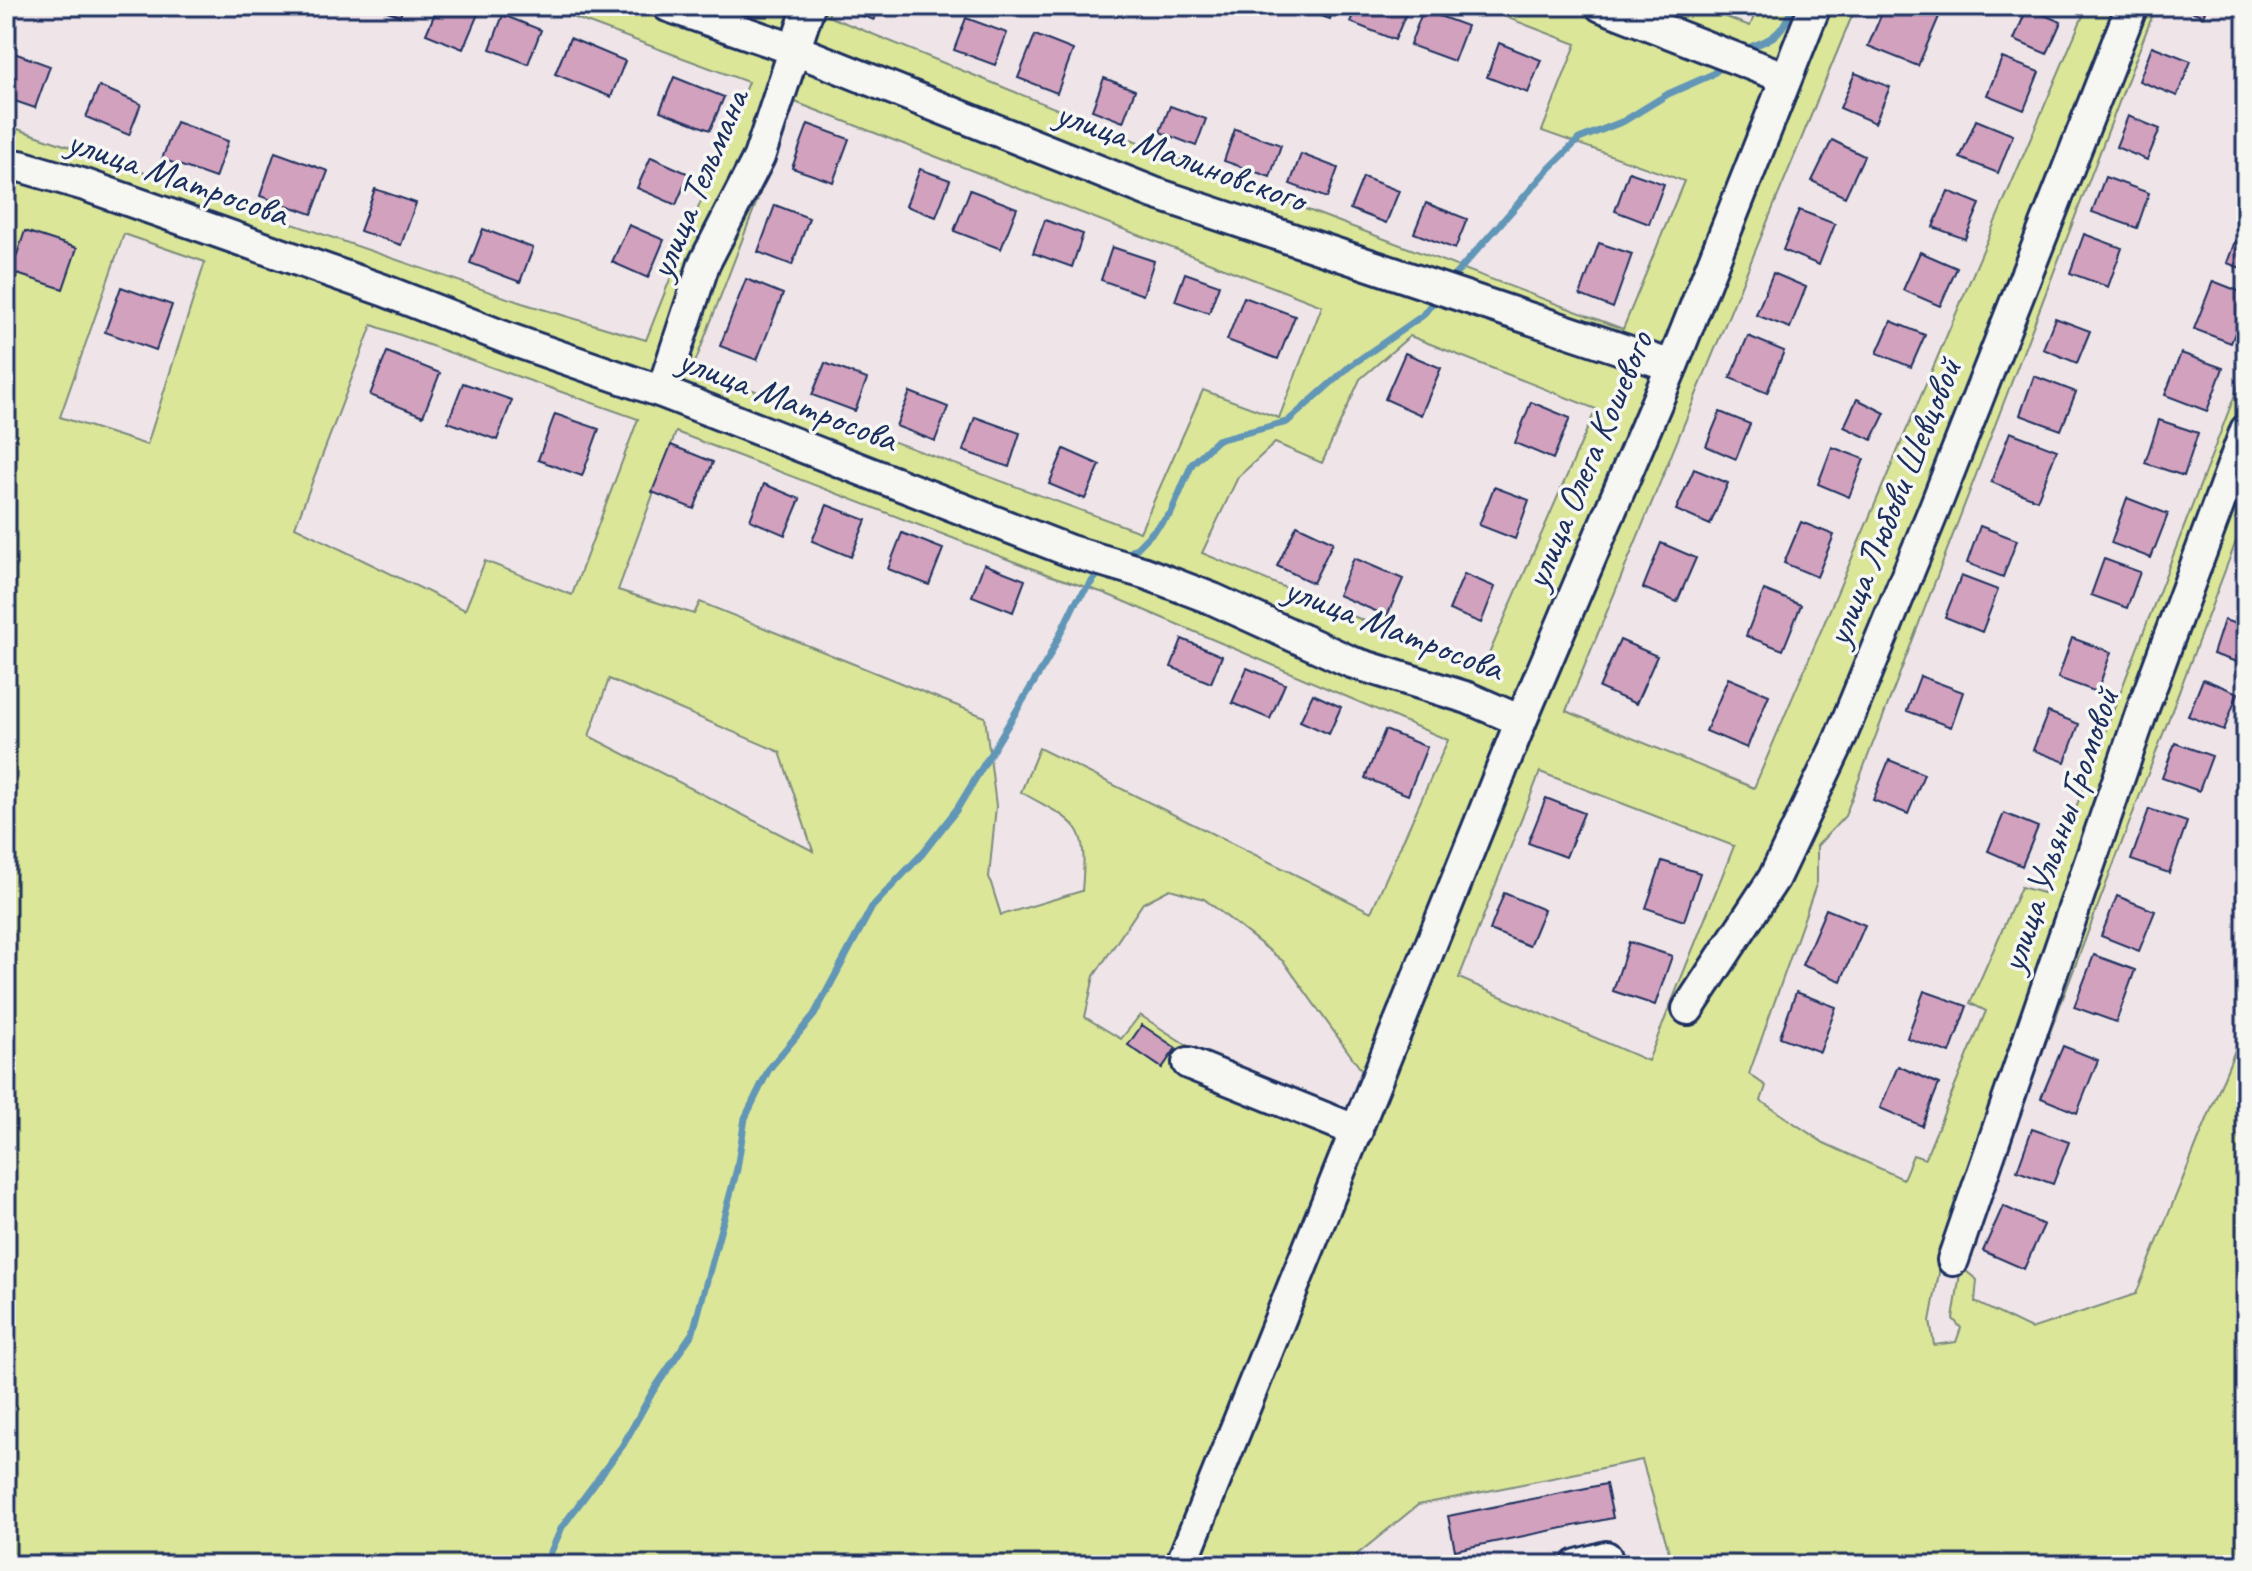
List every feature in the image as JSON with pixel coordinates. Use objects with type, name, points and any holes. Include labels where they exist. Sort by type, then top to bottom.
[{"type":"street","name":"улица Малиновского","points":[[668,6],[793,49],[1154,193],[1672,366]]},
{"type":"street","name":"улица Тельмана","points":[[662,392],[704,264],[759,157],[809,6]]},
{"type":"street","points":[[1601,6],[1786,78]]},
{"type":"street","name":"улица Олега Кошевого","points":[[1181,1565],[1521,721],[1672,366],[1815,6]]},
{"type":"street","name":"улица Любови Шевцовой","points":[[1688,1009],[1774,878],[1839,741],[1935,507],[2132,6]]},
{"type":"street","name":"улица Матросова","points":[[13,166],[85,185],[662,392],[1070,551],[1145,573],[1213,599],[1351,662],[1468,698],[1521,721]]},
{"type":"street","name":"улица Ульяны Громовой","points":[[1953,1260],[2142,711],[2246,430]]},
{"type":"street","points":[[1188,1063],[1357,1131]]},
{"type":"street","points":[[1577,1565],[1606,1557]]},
{"type":"green space","points":[[543,6],[646,6],[779,53],[783,61],[652,380],[6,158],[6,125],[522,303],[646,340],[748,82]]},
{"type":"green space","points":[[686,6],[801,6],[791,36]]},
{"type":"green space","points":[[814,6],[832,6],[828,16],[1276,198],[1623,329],[1684,181],[1542,131],[1576,44],[1477,6],[1587,6],[1774,84],[1665,348],[1653,350],[1157,188],[805,46]]},
{"type":"green space","points":[[1618,6],[1696,6],[1750,26],[1758,6],[1808,6],[1783,66]]},
{"type":"green space","points":[[1833,6],[1851,6],[1854,11],[1566,711],[1754,788],[2087,6],[2125,6],[1785,881],[2142,6],[2156,6],[1845,816],[1817,846],[1817,882],[1749,1074],[1766,1086],[1761,1101],[1824,1143],[1903,1179],[1913,1155],[1925,1159],[1986,1011],[1970,1003],[2021,887],[2043,893],[2246,366],[2246,402],[2133,710],[1941,1262],[1930,1321],[1934,1345],[1956,1342],[1961,1328],[1953,1319],[1961,1267],[1977,1280],[1975,1302],[2031,1329],[2136,1294],[2246,1023],[2246,1565],[1673,1565],[1642,1460],[1418,1505],[1344,1565],[1194,1565],[1375,1114]],"holes":[[[1540,772],[1734,846],[1648,1061],[1459,978]]]},
{"type":"green space","points":[[795,61],[1654,375],[1512,707],[678,393],[708,265]],"holes":[[[795,102],[1322,306],[1279,418],[1203,390],[1140,532],[693,368]],[[1410,336],[1596,409],[1482,670],[1202,553],[1238,477],[1275,443],[1322,463],[1360,379]]]},
{"type":"green space","points":[[6,175],[65,185],[1470,706],[1499,727],[1502,739],[1367,1078],[1284,962],[1204,899],[1170,889],[1143,903],[1094,976],[1085,1017],[1121,1039],[1140,1015],[1210,1060],[1330,1108],[1355,1108],[1166,1565],[6,1565]],"holes":[[[124,234],[205,262],[147,445],[60,417]],[[372,325],[638,419],[572,595],[485,561],[465,610],[295,527]],[[676,432],[1049,575],[1104,593],[1448,740],[1371,912],[1039,748],[1021,792],[1055,811],[1075,827],[1083,850],[1082,891],[1001,915],[989,877],[996,806],[985,717],[700,602],[694,614],[618,590]],[[609,679],[780,752],[813,851],[589,736]]]},
{"type":"green space","points":[[2246,458],[2246,515],[1961,1267]]},
{"type":"building","points":[[374,6],[404,6],[400,16]]},
{"type":"building","points":[[438,6],[481,7],[463,49],[426,34]]},
{"type":"building","points":[[837,6],[879,6],[874,20]]},
{"type":"building","points":[[1291,6],[1334,6],[1330,19]]},
{"type":"building","points":[[1357,6],[1409,6],[1395,40],[1350,22]]},
{"type":"building","points":[[1885,6],[1927,6],[1941,12],[1918,66],[1868,46]]},
{"type":"building","points":[[2179,6],[2207,6],[2203,16]]},
{"type":"building","points":[[2027,8],[2061,22],[2047,54],[2014,40]]},
{"type":"building","points":[[1423,10],[1467,26],[1454,61],[1410,45]]},
{"type":"building","points":[[503,15],[541,30],[528,64],[490,49]]},
{"type":"building","points":[[966,18],[1007,33],[995,65],[954,50]]},
{"type":"building","points":[[1035,35],[1073,50],[1057,93],[1018,78]]},
{"type":"building","points":[[570,38],[625,61],[611,97],[555,74]]},
{"type":"building","points":[[1499,43],[1541,60],[1528,93],[1487,77]]},
{"type":"building","points":[[2152,46],[2191,61],[2177,96],[2139,81]]},
{"type":"building","points":[[6,50],[50,66],[35,108],[6,98]]},
{"type":"building","points":[[2002,58],[2039,72],[2024,110],[1987,95]]},
{"type":"building","points":[[1855,73],[1890,87],[1875,123],[1840,108]]},
{"type":"building","points":[[674,77],[724,97],[710,130],[660,111]]},
{"type":"building","points":[[1104,78],[1135,90],[1123,122],[1092,110]]},
{"type":"building","points":[[99,86],[141,104],[129,135],[86,117]]},
{"type":"building","points":[[1170,106],[1206,119],[1196,146],[1160,132]]},
{"type":"building","points":[[2128,116],[2160,129],[2147,160],[2116,147]]},
{"type":"building","points":[[1976,120],[2013,135],[1998,173],[1960,158]]},
{"type":"building","points":[[176,122],[228,141],[215,178],[162,159]]},
{"type":"building","points":[[808,124],[849,139],[833,182],[792,168]]},
{"type":"building","points":[[1235,129],[1281,145],[1270,177],[1224,161]]},
{"type":"building","points":[[1832,140],[1864,156],[1845,197],[1812,181]]},
{"type":"building","points":[[275,152],[328,171],[312,214],[260,196]]},
{"type":"building","points":[[1301,154],[1338,168],[1327,198],[1290,184]]},
{"type":"building","points":[[651,157],[689,174],[676,205],[637,188]]},
{"type":"building","points":[[920,169],[950,180],[936,217],[906,206]]},
{"type":"building","points":[[1629,172],[1664,184],[1649,224],[1615,211]]},
{"type":"building","points":[[1363,177],[1399,191],[1386,223],[1350,209]]},
{"type":"building","points":[[2105,177],[2149,193],[2137,228],[2092,212]]},
{"type":"building","points":[[375,189],[416,203],[401,245],[360,231]]},
{"type":"building","points":[[970,190],[1017,208],[1001,249],[954,231]]},
{"type":"building","points":[[1948,191],[1980,204],[1965,239],[1933,227]]},
{"type":"building","points":[[1426,203],[1467,219],[1455,249],[1414,233]]},
{"type":"building","points":[[775,205],[809,218],[792,265],[758,252]]},
{"type":"building","points":[[1799,210],[1835,224],[1819,265],[1783,250]]},
{"type":"building","points":[[1045,220],[1083,234],[1072,267],[1033,253]]},
{"type":"building","points":[[629,225],[664,240],[648,278],[612,262]]},
{"type":"building","points":[[483,229],[533,248],[520,282],[470,263]]},
{"type":"building","points":[[2239,230],[2246,233],[2246,270],[2227,263]]},
{"type":"building","points":[[25,231],[77,248],[63,289],[11,272]]},
{"type":"building","points":[[2084,234],[2122,248],[2108,287],[2070,273]]},
{"type":"building","points":[[1599,243],[1632,254],[1613,308],[1580,295]]},
{"type":"building","points":[[1112,247],[1154,261],[1143,295],[1101,280]]},
{"type":"building","points":[[1920,252],[1957,268],[1940,306],[1903,290]]},
{"type":"building","points":[[1185,273],[1219,285],[1209,313],[1175,301]]},
{"type":"building","points":[[1773,273],[1806,287],[1790,328],[1756,315]]},
{"type":"building","points":[[746,279],[783,294],[757,360],[720,346]]},
{"type":"building","points":[[2213,281],[2246,294],[2246,305],[2231,343],[2194,329]]},
{"type":"building","points":[[121,287],[172,305],[156,350],[105,332]]},
{"type":"building","points":[[1244,297],[1295,316],[1278,359],[1227,340]]},
{"type":"building","points":[[2055,318],[2090,331],[2077,363],[2043,349]]},
{"type":"building","points":[[1891,321],[1925,335],[1911,367],[1877,353]]},
{"type":"building","points":[[1748,336],[1784,351],[1767,393],[1730,378]]},
{"type":"building","points":[[387,352],[440,373],[423,416],[370,395]]},
{"type":"building","points":[[1405,353],[1441,368],[1421,415],[1385,399]]},
{"type":"building","points":[[2181,353],[2223,368],[2207,411],[2165,395]]},
{"type":"building","points":[[825,363],[867,379],[855,411],[812,395]]},
{"type":"building","points":[[2034,376],[2076,392],[2061,430],[2020,415]]},
{"type":"building","points":[[463,383],[512,400],[497,440],[448,422]]},
{"type":"building","points":[[910,392],[948,407],[935,441],[896,426]]},
{"type":"building","points":[[1857,399],[1885,413],[1872,440],[1844,427]]},
{"type":"building","points":[[1531,402],[1570,418],[1553,459],[1515,443]]},
{"type":"building","points":[[1720,412],[1750,424],[1736,459],[1706,446]]},
{"type":"building","points":[[555,414],[599,429],[582,476],[538,460]]},
{"type":"building","points":[[975,417],[1020,433],[1009,467],[963,451]]},
{"type":"building","points":[[2159,420],[2198,433],[2184,476],[2145,463]]},
{"type":"building","points":[[2010,432],[2057,450],[2037,500],[1991,482]]},
{"type":"building","points":[[671,445],[713,462],[694,509],[652,492]]},
{"type":"building","points":[[1832,447],[1864,459],[1849,497],[1818,484]]},
{"type":"building","points":[[1064,449],[1100,465],[1085,499],[1049,484]]},
{"type":"building","points":[[1694,469],[1728,483],[1710,525],[1676,510]]},
{"type":"building","points":[[764,484],[800,499],[785,535],[750,520]]},
{"type":"building","points":[[1494,487],[1529,500],[1515,539],[1479,525]]},
{"type":"building","points":[[2127,498],[2168,514],[2151,558],[2111,543]]},
{"type":"building","points":[[827,505],[866,520],[851,557],[812,541]]},
{"type":"building","points":[[1801,522],[1834,535],[1817,577],[1784,563]]},
{"type":"building","points":[[1297,525],[1333,542],[1313,583],[1277,566]]},
{"type":"building","points":[[1980,526],[2017,540],[2003,577],[1967,563]]},
{"type":"building","points":[[902,533],[943,549],[929,585],[888,569]]},
{"type":"building","points":[[1661,543],[1696,558],[1677,602],[1643,588]]},
{"type":"building","points":[[1354,558],[1403,579],[1387,616],[1338,595]]},
{"type":"building","points":[[2104,559],[2140,572],[2127,608],[2091,595]]},
{"type":"building","points":[[984,564],[1025,580],[1013,612],[972,596]]},
{"type":"building","points":[[1464,574],[1495,587],[1481,623],[1449,610]]},
{"type":"building","points":[[1961,576],[1998,590],[1982,632],[1945,617]]},
{"type":"building","points":[[1764,590],[1801,605],[1783,650],[1746,636]]},
{"type":"building","points":[[2224,620],[2246,627],[2246,665],[2213,654]]},
{"type":"building","points":[[2072,638],[2111,652],[2097,692],[2058,678]]},
{"type":"building","points":[[1182,639],[1222,656],[1211,683],[1171,667]]},
{"type":"building","points":[[1620,640],[1657,656],[1636,704],[1599,688]]},
{"type":"building","points":[[1247,668],[1285,684],[1270,719],[1232,703]]},
{"type":"building","points":[[1920,676],[1963,692],[1951,727],[1907,711]]},
{"type":"building","points":[[1728,678],[1769,695],[1747,748],[1706,731]]},
{"type":"building","points":[[2203,679],[2238,693],[2224,730],[2188,716]]},
{"type":"building","points":[[1313,694],[1341,707],[1329,734],[1300,721]]},
{"type":"building","points":[[2048,712],[2079,724],[2065,762],[2033,750]]},
{"type":"building","points":[[1385,730],[1427,747],[1408,795],[1365,778]]},
{"type":"building","points":[[2175,743],[2212,756],[2199,791],[2162,778]]},
{"type":"building","points":[[1889,760],[1924,774],[1908,814],[1873,800]]},
{"type":"building","points":[[1546,798],[1584,813],[1566,857],[1528,843]]},
{"type":"building","points":[[2149,809],[2187,822],[2169,873],[2131,860]]},
{"type":"building","points":[[2004,813],[2038,827],[2022,866],[1988,851]]},
{"type":"building","points":[[1662,861],[1700,873],[1684,921],[1646,908]]},
{"type":"building","points":[[1504,893],[1544,910],[1529,946],[1490,930]]},
{"type":"building","points":[[2117,896],[2155,911],[2139,951],[2101,936]]},
{"type":"building","points":[[1826,909],[1865,925],[1841,981],[1802,965]]},
{"type":"building","points":[[1629,942],[1672,956],[1655,1005],[1613,991]]},
{"type":"building","points":[[2094,955],[2135,970],[2116,1022],[2074,1007]]},
{"type":"building","points":[[1924,991],[1967,1006],[1950,1053],[1907,1038]]},
{"type":"building","points":[[1796,992],[1836,1007],[1820,1052],[1780,1037]]},
{"type":"building","points":[[1142,1025],[1176,1048],[1162,1068],[1128,1045]]},
{"type":"building","points":[[2063,1046],[2098,1060],[2077,1113],[2041,1098]]},
{"type":"building","points":[[1898,1066],[1939,1084],[1922,1126],[1880,1108]]},
{"type":"building","points":[[2032,1129],[2069,1142],[2053,1184],[2017,1171]]},
{"type":"building","points":[[2003,1206],[2044,1225],[2024,1269],[1983,1251]]},
{"type":"building","points":[[1606,1484],[1613,1518],[1455,1550],[1448,1516]]},
{"type":"waterway","points":[[1744,51],[1777,33],[1794,6]]},
{"type":"waterway","points":[[1447,284],[1579,139],[1624,121],[1668,94],[1711,75],[1727,63]]},
{"type":"waterway","points":[[1122,558],[1137,548],[1171,513],[1192,464],[1217,440],[1287,422],[1350,366],[1422,316],[1437,297]]},
{"type":"waterway","points":[[545,1565],[562,1527],[623,1445],[653,1391],[693,1332],[737,1169],[745,1118],[769,1069],[814,1015],[872,907],[922,854],[957,809],[1048,659],[1075,603],[1105,569]]}]
